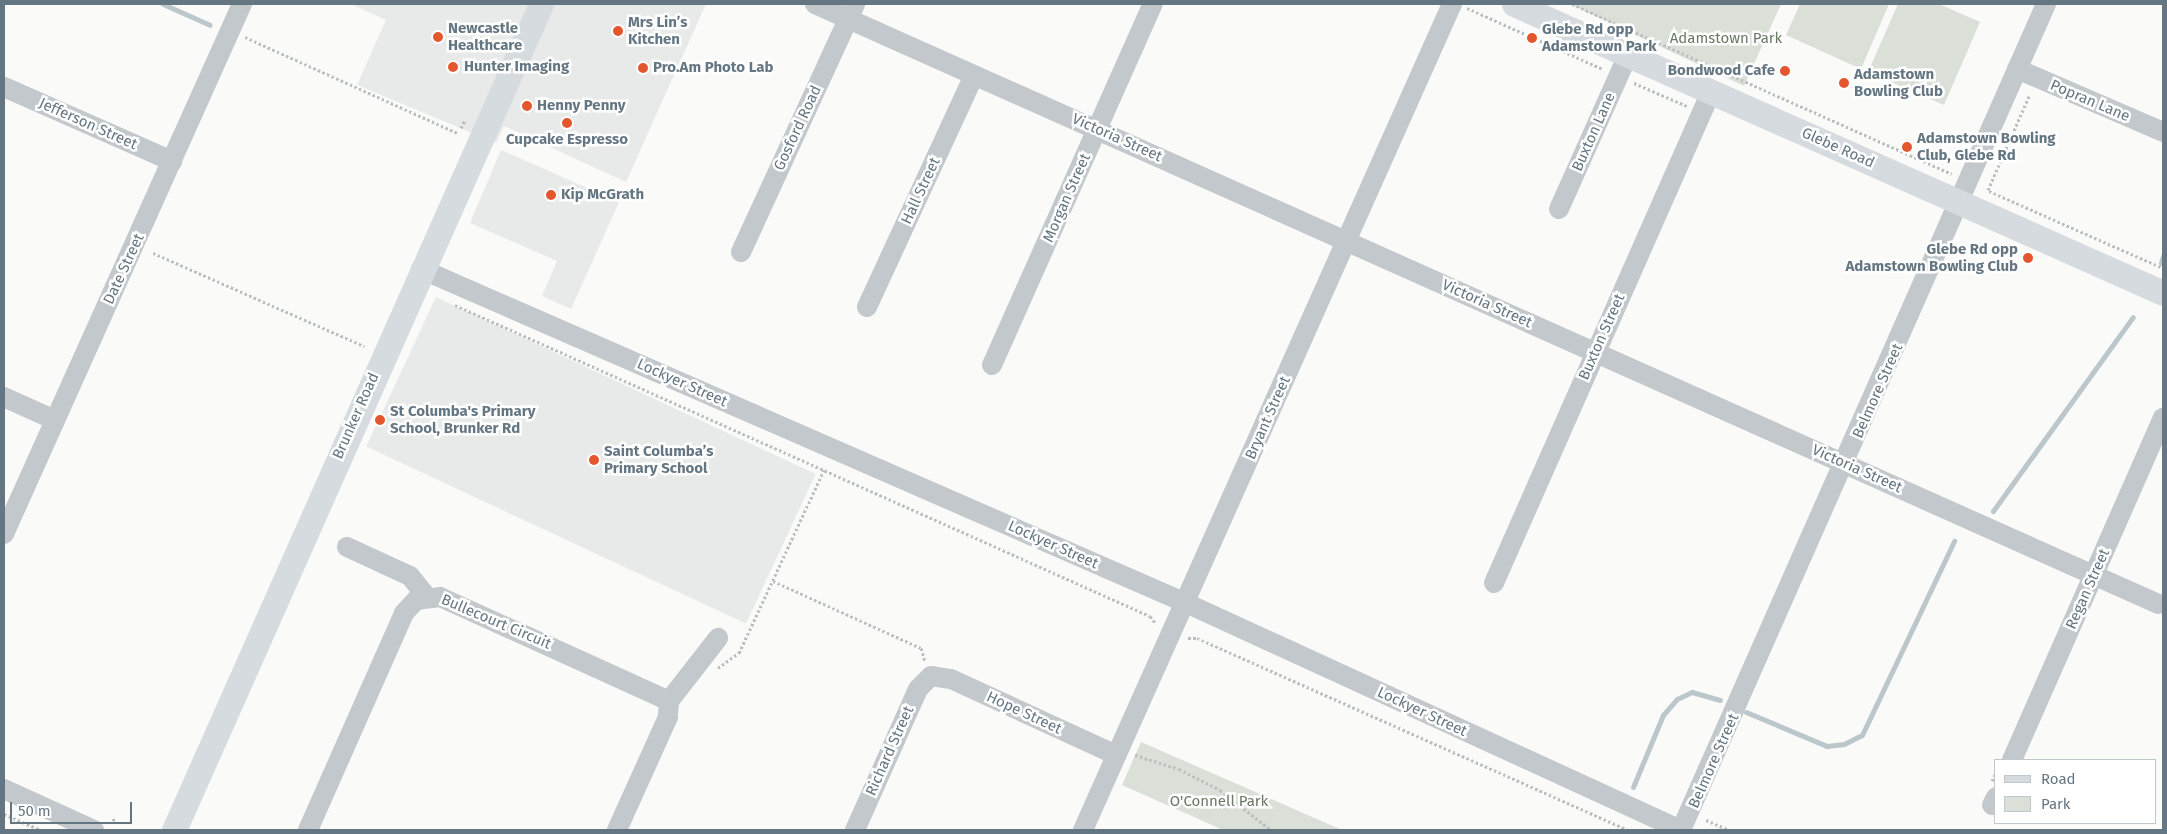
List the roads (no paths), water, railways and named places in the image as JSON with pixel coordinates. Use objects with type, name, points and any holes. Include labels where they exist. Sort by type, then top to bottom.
[{"type":"main road","name":"Brunker Road","points":[[174,830],[421,269],[541,4]]},
{"type":"main road","name":"Glebe Road","points":[[1514,4],[1624,66],[1711,92],[2163,293]]},
{"type":"street","name":"Date Street","points":[[4,534],[242,4]]},
{"type":"street","name":"Victoria Street","points":[[815,4],[852,11],[974,75],[2158,604]]},
{"type":"street","name":"Morgan Street","points":[[992,364],[1153,4]]},
{"type":"street","name":"Belmore Street","points":[[1681,830],[1846,464],[2046,4]]},
{"type":"street","name":"Bryant Street","points":[[1083,830],[1125,755],[1186,603],[1347,242],[1457,5]]},
{"type":"street","name":"Gosford Road","points":[[741,252],[852,11]]},
{"type":"street","name":"Buxton Lane","points":[[1559,209],[1624,66]]},
{"type":"street","name":"Popran Lane","points":[[2017,69],[2163,132]]},
{"type":"street","name":"Hall Street","points":[[867,306],[974,75]]},
{"type":"street","name":"Jefferson Street","points":[[4,88],[172,162]]},
{"type":"street","name":"Buxton Street","points":[[1494,583],[1711,92]]},
{"type":"street","name":"Lockyer Street","points":[[421,269],[1186,603],[1681,830]]},
{"type":"street","points":[[4,398],[55,420]]},
{"type":"street","name":"Regan Street","points":[[2012,759],[2163,418]]},
{"type":"street","points":[[346,547],[410,576],[427,597]]},
{"type":"street","name":"Bullecourt Circuit","points":[[308,830],[404,613],[416,600],[427,597],[453,601],[669,701]]},
{"type":"street","points":[[617,830],[668,717],[669,701],[718,638]]},
{"type":"street","name":"Hope Street","points":[[931,676],[951,679],[1125,755]]},
{"type":"street","name":"Richard Street","points":[[855,830],[918,689],[931,676]]},
{"type":"street","points":[[4,788],[94,830]]},
{"type":"waterway","points":[[163,4],[210,25]]},
{"type":"waterway","points":[[2161,263],[2163,256]]},
{"type":"waterway","points":[[1993,511],[2133,317]]},
{"type":"waterway","points":[[1746,712],[1827,746],[1844,744],[1862,735],[1954,541]]},
{"type":"waterway","points":[[1633,787],[1663,715],[1677,699],[1692,692],[1720,700]]},
{"type":"place","name":"Mrs Lin’s Kitchen","points":[[618,31]]},
{"type":"place","name":"Newcastle Healthcare","points":[[438,37]]},
{"type":"place","name":"Glebe Rd opp Adamstown Park","points":[[1532,38]]},
{"type":"place","name":"Hunter Imaging","points":[[453,67]]},
{"type":"place","name":"Pro.Am Photo Lab","points":[[643,68]]},
{"type":"place","name":"Bondwood Cafe","points":[[1785,71]]},
{"type":"place","name":"Adamstown Bowling Club","points":[[1844,83]]},
{"type":"place","name":"Henny Penny","points":[[527,106]]},
{"type":"place","name":"Cupcake Espresso","points":[[567,123]]},
{"type":"place","name":"Adamstown Bowling Club, Glebe Rd","points":[[1907,147]]},
{"type":"place","name":"Kip McGrath","points":[[551,195]]},
{"type":"place","name":"Glebe Rd opp Adamstown Bowling Club","points":[[2028,258]]},
{"type":"place","name":"St Columba's Primary School, Brunker Rd","points":[[380,420]]},
{"type":"place","name":"Saint Columba’s Primary School","points":[[594,460]]},
{"type":"park label","name":"Adamstown Park","points":[[1726,39]]},
{"type":"park label","name":"O'Connell Park","points":[[1219,802]]}]
